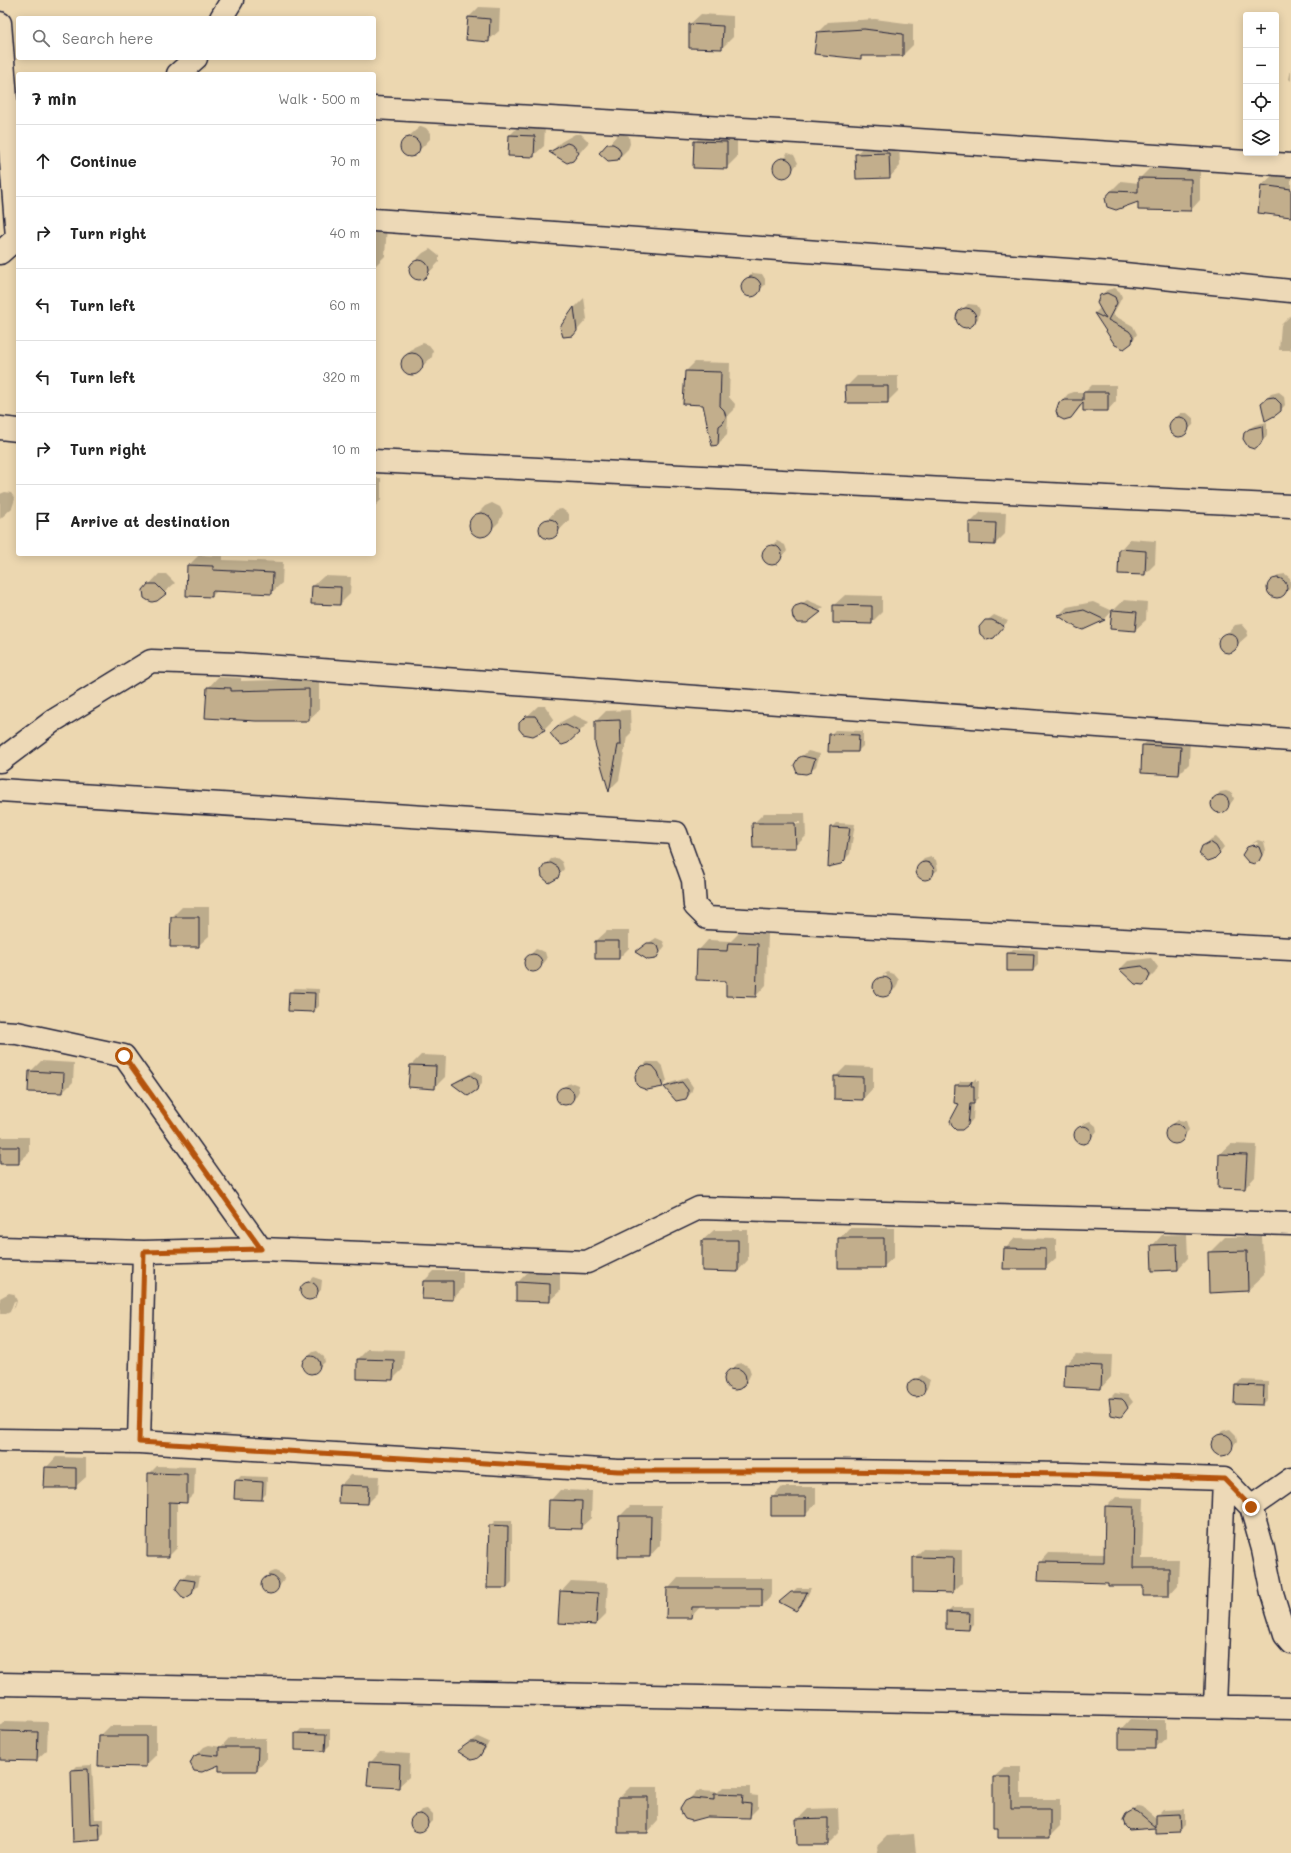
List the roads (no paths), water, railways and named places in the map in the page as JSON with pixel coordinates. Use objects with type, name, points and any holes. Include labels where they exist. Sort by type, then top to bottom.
[{"type":"street","points":[[222,16],[232,0]]},
{"type":"street","points":[[0,23],[16,213]]},
{"type":"street","points":[[180,72],[194,60]]},
{"type":"street","points":[[376,108],[797,132],[1291,165]]},
{"type":"street","points":[[376,220],[1124,274],[1291,291]]},
{"type":"street","points":[[0,244],[16,238]]},
{"type":"street","points":[[0,253],[16,239]]},
{"type":"street","points":[[0,428],[16,430]]},
{"type":"street","points":[[376,461],[1291,506]]},
{"type":"street","points":[[0,761],[53,721],[151,661],[238,664],[1291,740]]},
{"type":"street","points":[[0,790],[676,833],[693,880],[695,906],[707,918],[1291,949]]},
{"type":"street","points":[[6,1030],[124,1056],[261,1249]]},
{"type":"street","points":[[0,1248],[144,1252],[261,1249],[587,1262],[699,1208],[1291,1224]]},
{"type":"street","points":[[139,1442],[144,1252]]},
{"type":"street","points":[[0,1440],[139,1442],[618,1471],[835,1471],[1069,1474],[1224,1479],[1251,1507],[1263,1549],[1272,1593],[1285,1636],[1291,1642]]},
{"type":"street","points":[[1215,1706],[1224,1479]]},
{"type":"street","points":[[1251,1507],[1291,1479]]},
{"type":"street","points":[[0,1684],[1291,1708]]}]
